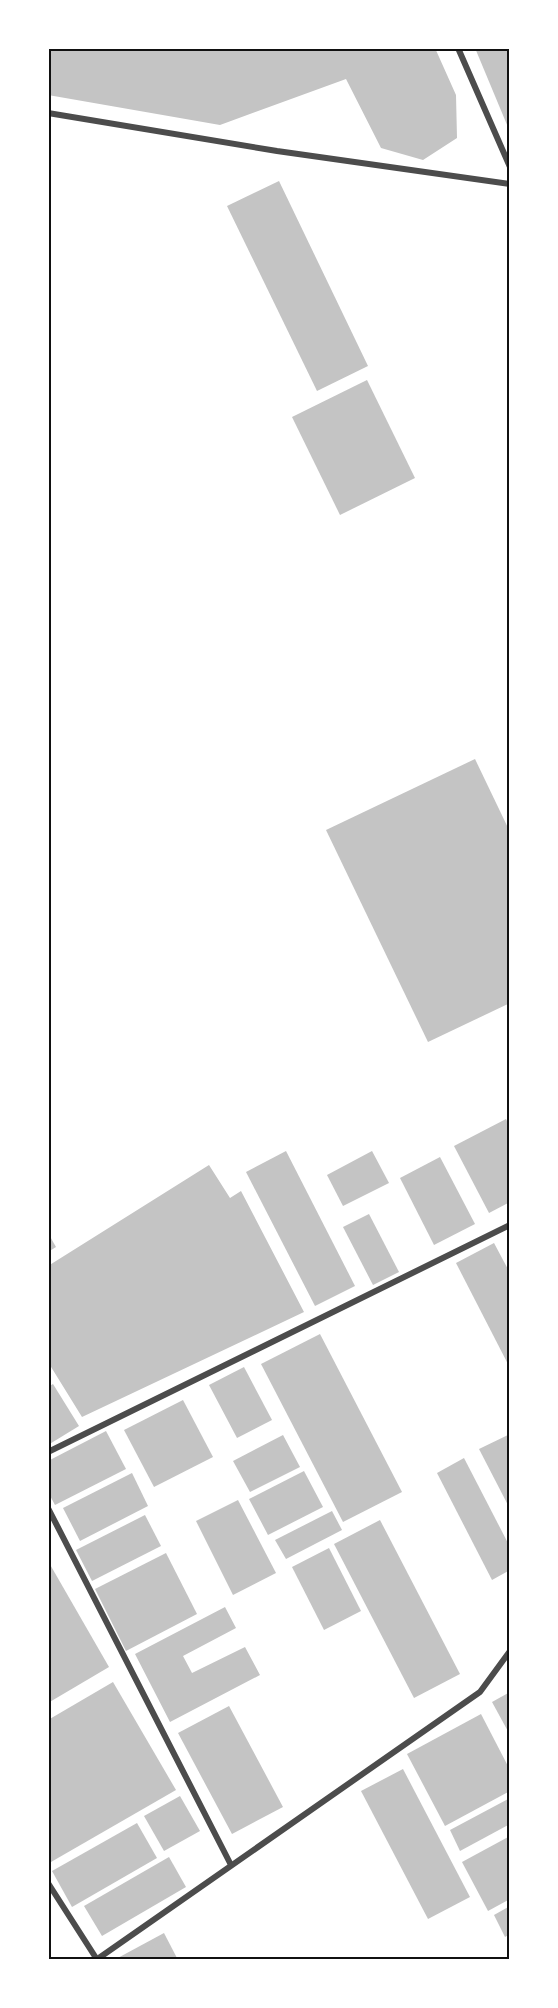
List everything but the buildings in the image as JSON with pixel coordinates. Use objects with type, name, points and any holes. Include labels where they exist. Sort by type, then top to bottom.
[{"type":"street","points":[[458,48],[510,167]]},
{"type":"street","points":[[48,113],[277,151],[510,184]]},
{"type":"street","points":[[48,1452],[510,1225]]},
{"type":"street","points":[[48,1508],[231,1865]]},
{"type":"street","points":[[48,1883],[96,1959],[480,1692],[510,1651]]}]
